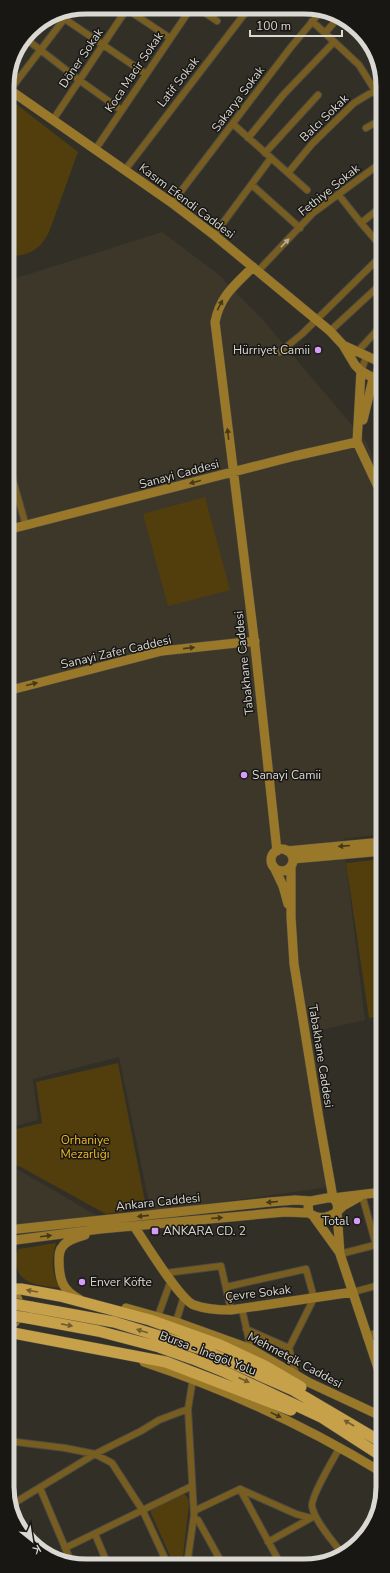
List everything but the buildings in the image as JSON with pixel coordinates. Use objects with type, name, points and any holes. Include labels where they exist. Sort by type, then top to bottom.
[{"type":"highway","points":[[14,1288],[60,1296],[101,1306],[150,1320],[220,1344],[265,1366],[305,1390],[324,1408]]},
{"type":"highway","name":"Bursa - İnegöl Yolu","points":[[14,1304],[114,1322],[201,1350],[293,1390],[376,1439]]},
{"type":"highway","name":"Bursa - İnegöl Yolu","points":[[14,1316],[98,1331],[159,1347],[193,1359],[290,1401],[321,1417],[376,1453]]},
{"type":"highway","points":[[14,1333],[166,1362],[197,1372],[347,1434]]},
{"type":"street","name":"Döner Sokak","points":[[53,120],[122,14]]},
{"type":"street","points":[[135,14],[170,38]]},
{"type":"street","name":"Koca Macir Sokak","points":[[95,150],[187,14]]},
{"type":"street","points":[[207,14],[217,21]]},
{"type":"street","name":"Latif Sokak","points":[[125,170],[244,14]]},
{"type":"street","name":"Sakarya Sokak","points":[[172,202],[291,47],[317,15]]},
{"type":"street","points":[[14,81],[64,19],[146,74]]},
{"type":"street","points":[[312,21],[359,65],[376,92]]},
{"type":"street","points":[[325,33],[336,21]]},
{"type":"street","points":[[30,41],[79,80],[121,110]]},
{"type":"street","points":[[248,138],[284,94],[334,42]]},
{"type":"street","name":"Balcı Sokak","points":[[288,173],[312,144],[354,103],[376,92]]},
{"type":"street","name":"Kasım Efendi Caddesi","points":[[14,93],[172,202],[214,235],[330,331],[343,345],[355,365],[361,371],[376,380]]},
{"type":"street","points":[[266,153],[318,95]]},
{"type":"street","points":[[366,128],[376,122]]},
{"type":"street","points":[[233,124],[307,190]]},
{"type":"street","points":[[214,235],[271,158]]},
{"type":"street","name":"Fethiye Sokak","points":[[255,269],[300,228],[313,214],[376,166]]},
{"type":"street","points":[[252,185],[300,228]]},
{"type":"street","points":[[338,194],[361,223],[376,239]]},
{"type":"street","points":[[361,223],[376,211]]},
{"type":"street","points":[[280,352],[302,334],[376,261]]},
{"type":"street","name":"Tabakhane Caddesi","points":[[255,269],[228,291],[217,309],[215,322],[255,641],[277,851]]},
{"type":"street","points":[[330,331],[376,289]]},
{"type":"street","points":[[358,351],[376,332]]},
{"type":"street","name":"Kasım Efendi Caddesi","points":[[343,345],[376,359]]},
{"type":"street","points":[[367,355],[361,371],[357,442],[376,482]]},
{"type":"street","points":[[357,442],[373,379],[376,373]]},
{"type":"street","name":"Sanayi Caddesi","points":[[14,529],[295,456],[357,442]]},
{"type":"street","points":[[14,484],[26,526]]},
{"type":"street","name":"Sanayi Zafer Caddesi","points":[[14,689],[162,651],[255,641]]},
{"type":"street","points":[[291,917],[283,886],[273,866],[272,856],[277,851],[376,843]]},
{"type":"street","points":[[287,851],[290,853],[292,863],[291,917]]},
{"type":"street","points":[[273,866],[285,870],[292,863],[376,852]]},
{"type":"street","name":"Tabakhane Caddesi","points":[[291,917],[295,972],[318,1119],[334,1198],[338,1207],[337,1212],[340,1254]]},
{"type":"street","points":[[337,1212],[343,1206],[362,1195],[376,1193]]},
{"type":"street","points":[[362,1195],[376,1233]]},
{"type":"street","name":"Ankara Caddesi","points":[[14,1229],[270,1202],[295,1200],[311,1201],[362,1195]]},
{"type":"street","points":[[311,1201],[308,1205],[312,1215],[340,1254],[376,1364]]},
{"type":"street","name":"Ankara Caddesi","points":[[14,1240],[100,1229],[284,1212],[327,1217],[337,1212]]},
{"type":"street","name":"Çevre Sokak","points":[[134,1226],[178,1292],[193,1305],[218,1310],[231,1310],[353,1292]]},
{"type":"street","points":[[86,1302],[71,1295],[62,1284],[60,1276],[59,1253],[63,1245],[100,1229]]},
{"type":"street","points":[[340,1254],[376,1245]]},
{"type":"street","points":[[158,1316],[168,1277],[221,1266],[231,1310]]},
{"type":"street","points":[[226,1287],[306,1269],[314,1298],[289,1348],[296,1375]]},
{"type":"street","points":[[353,1292],[376,1286]]},
{"type":"street","points":[[14,1291],[19,1299],[20,1307],[19,1315],[14,1323]]},
{"type":"street","points":[[176,1322],[184,1296]]},
{"type":"street","name":"Mehmetçik Caddesi","points":[[101,1306],[119,1306],[158,1316],[251,1349],[308,1382],[376,1414]]},
{"type":"street","points":[[242,1309],[251,1349]]},
{"type":"street","points":[[246,1329],[289,1348]]},
{"type":"street","points":[[366,1336],[376,1333]]},
{"type":"street","points":[[109,1350],[193,1378],[256,1405],[340,1447],[376,1469]]},
{"type":"street","points":[[188,1559],[194,1519],[188,1409],[193,1378]]},
{"type":"street","points":[[16,1502],[94,1454],[141,1431],[159,1420],[188,1409]]},
{"type":"street","points":[[14,1442],[65,1448],[94,1454],[112,1463],[143,1511],[165,1559]]},
{"type":"street","points":[[339,1550],[313,1517],[312,1504],[318,1488],[340,1447]]},
{"type":"street","points":[[65,1548],[192,1486]]},
{"type":"street","points":[[40,1488],[69,1557]]},
{"type":"street","points":[[194,1511],[240,1489],[296,1514],[313,1517]]},
{"type":"street","points":[[240,1489],[278,1559]]},
{"type":"street","points":[[268,1542],[313,1517]]},
{"type":"street","points":[[194,1519],[198,1520],[220,1559]]},
{"type":"street","points":[[95,1534],[105,1559]]},
{"type":"shaded area","points":[[162,232],[218,274],[263,320],[367,443],[376,465],[376,835],[343,839],[365,1020],[312,1032],[335,1186],[151,1212],[119,1057],[33,1079],[38,1120],[14,1126],[14,279]]},
{"type":"shaded area","points":[[14,1169],[17,1169],[101,1218],[14,1226]]},
{"type":"green space","points":[[14,102],[78,152],[49,232],[37,248],[21,255],[14,256]]},
{"type":"green space","points":[[205,497],[230,590],[168,606],[143,514]]},
{"type":"green space","points":[[376,860],[376,1017],[369,1018],[346,863]]},
{"type":"green space","name":"Orhaniye Mezarlığı","points":[[118,1063],[146,1207],[106,1214],[19,1166],[14,1166],[14,1130],[42,1123],[36,1082]]},
{"type":"green space","points":[[56,1243],[53,1255],[53,1272],[60,1288],[32,1283],[21,1276],[15,1259],[19,1249]]},
{"type":"green space","points":[[184,1494],[188,1498],[189,1504],[183,1559],[171,1559],[151,1513],[151,1509]]},
{"type":"place","name":"Hürriyet Camii","points":[[318,350]]},
{"type":"place","name":"Sanayi Camii","points":[[244,775]]},
{"type":"place","name":"Total","points":[[357,1221]]},
{"type":"place","name":"ANKARA CD. 2","points":[[155,1231]]},
{"type":"place","name":"Enver Köfte","points":[[82,1282]]}]
